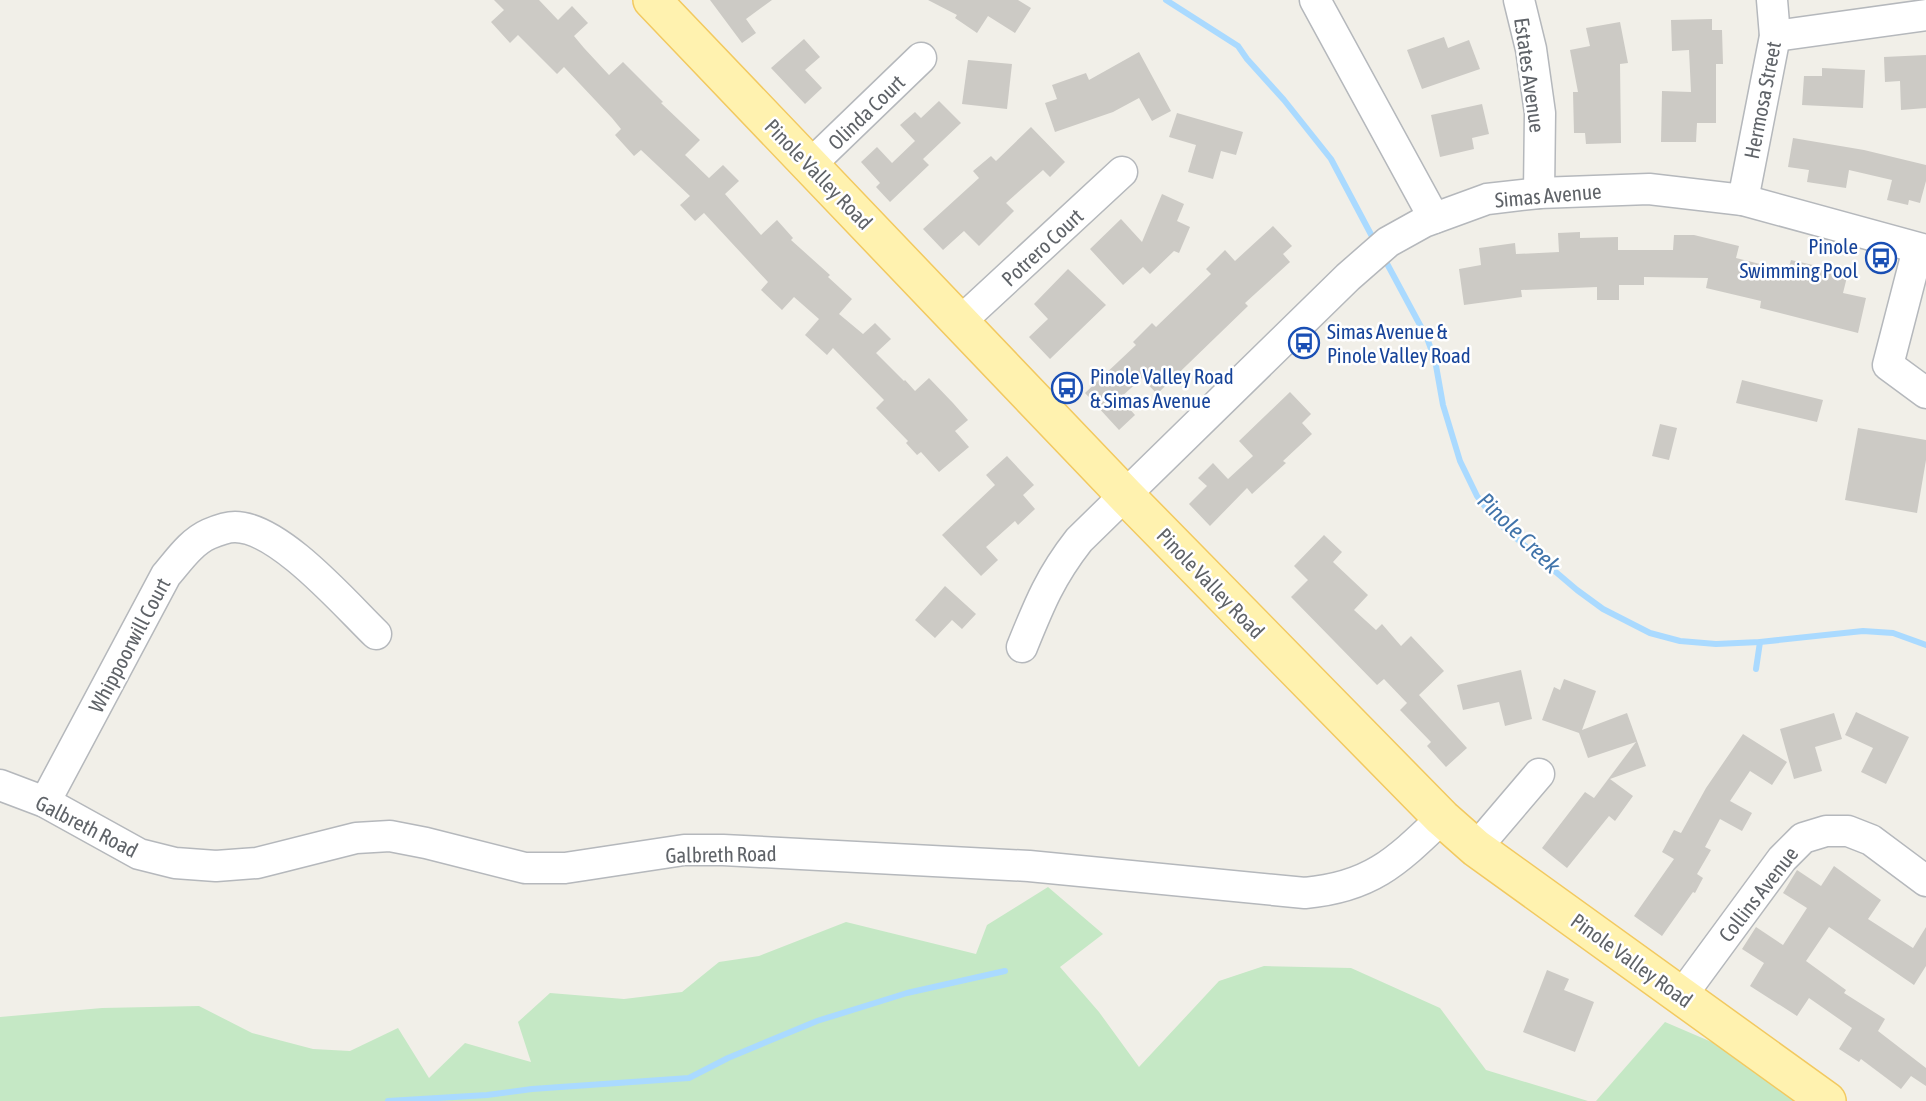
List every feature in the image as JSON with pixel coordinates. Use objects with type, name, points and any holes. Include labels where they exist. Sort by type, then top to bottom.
[{"type":"main road","name":"Pinole Valley Road","points":[[653,0],[1125,495],[1442,818],[1476,848],[1827,1101]]},
{"type":"street","points":[[1315,0],[1429,220]]},
{"type":"street","name":"Estates Avenue","points":[[1519,0],[1531,50],[1540,113],[1539,193]]},
{"type":"street","name":"Hermosa Street","points":[[1743,200],[1775,36],[1772,0]]},
{"type":"street","points":[[1775,36],[1926,15]]},
{"type":"street","name":"Olinda Court","points":[[810,165],[921,58]]},
{"type":"street","name":"Potrero Court","points":[[961,321],[1122,172]]},
{"type":"street","name":"Simas Avenue","points":[[1022,647],[1045,590],[1079,540],[1348,277],[1388,242],[1429,220],[1487,199],[1539,193],[1650,189],[1743,200],[1922,250]]},
{"type":"street","points":[[1922,250],[1888,365],[1926,393]]},
{"type":"street","name":"Whippoorwill Court","points":[[45,802],[166,575],[189,547],[209,534],[235,527],[255,531],[273,540],[301,561],[376,634]]},
{"type":"street","points":[[1476,848],[1539,774]]},
{"type":"street","name":"Galbreth Road","points":[[0,785],[45,802],[139,854],[175,863],[216,866],[257,863],[356,838],[390,836],[524,868],[565,868],[684,849],[723,849],[1029,866],[1305,893],[1330,891],[1376,875],[1401,857],[1442,818]]},
{"type":"street","name":"Collins Avenue","points":[[1682,995],[1782,859],[1803,838],[1826,831],[1848,831],[1871,841],[1926,881]]},
{"type":"green space","points":[[1048,887],[1103,934],[1060,967],[1099,1012],[1139,1067],[1219,981],[1264,966],[1351,968],[1440,1008],[1486,1070],[1588,1101],[0,1101],[0,1017],[102,1008],[199,1006],[252,1033],[313,1049],[350,1051],[398,1028],[429,1078],[465,1043],[531,1062],[518,1022],[550,993],[624,999],[682,992],[719,962],[759,956],[846,922],[976,954],[987,925]]},
{"type":"green space","points":[[1665,1022],[1749,1058],[1807,1101],[1596,1101]]},
{"type":"building","points":[[494,0],[539,0],[558,20],[572,6],[588,23],[574,36],[584,48],[609,75],[623,62],[700,140],[685,155],[709,178],[723,165],[739,181],[725,194],[761,235],[777,220],[793,238],[791,240],[852,299],[839,314],[863,334],[875,323],[891,339],[876,353],[915,391],[929,378],[968,420],[955,431],[969,447],[939,472],[921,452],[917,455],[906,443],[908,441],[876,408],[884,400],[833,348],[827,355],[805,335],[819,319],[794,297],[782,310],[761,290],[768,282],[704,213],[695,221],[680,205],[690,196],[641,150],[634,156],[615,135],[621,129],[564,67],[557,74],[518,35],[510,43],[491,22],[504,10]]},
{"type":"building","points":[[710,0],[772,0],[746,19],[756,33],[742,43]]},
{"type":"building","points":[[928,0],[1018,0],[1031,8],[1015,33],[988,16],[977,33],[955,18],[957,15]]},
{"type":"building","points":[[1712,19],[1712,30],[1722,30],[1723,64],[1716,64],[1716,123],[1697,123],[1696,142],[1661,142],[1662,91],[1691,92],[1689,50],[1672,51],[1671,20]]},
{"type":"building","points":[[1620,22],[1628,63],[1620,64],[1621,143],[1586,144],[1585,133],[1574,133],[1573,92],[1578,92],[1570,50],[1590,46],[1586,28]]},
{"type":"building","points":[[1444,37],[1448,48],[1469,40],[1480,69],[1422,89],[1407,50]]},
{"type":"building","points":[[804,39],[820,57],[805,70],[822,88],[805,104],[771,68]]},
{"type":"building","points":[[1139,52],[1171,111],[1152,121],[1139,98],[1113,112],[1055,132],[1045,103],[1057,99],[1052,85],[1086,73],[1089,80]]},
{"type":"building","points":[[1926,55],[1926,108],[1901,110],[1900,81],[1885,82],[1884,57]]},
{"type":"building","points":[[968,60],[1012,64],[1007,109],[962,104]]},
{"type":"building","points":[[1822,68],[1865,70],[1863,108],[1802,105],[1804,76],[1822,76]]},
{"type":"building","points":[[939,101],[961,123],[923,159],[929,165],[890,202],[876,187],[880,183],[861,162],[877,147],[892,163],[915,141],[900,125],[915,112],[921,118]]},
{"type":"building","points":[[1482,104],[1489,134],[1472,138],[1474,149],[1440,157],[1431,115]]},
{"type":"building","points":[[1177,113],[1243,132],[1236,155],[1221,151],[1213,179],[1188,172],[1196,145],[1169,137]]},
{"type":"building","points":[[1031,127],[1065,162],[1050,177],[1043,170],[1006,203],[1014,211],[979,246],[964,231],[943,250],[923,229],[979,178],[973,171],[991,156],[996,161]]},
{"type":"building","points":[[1793,138],[1864,150],[1926,165],[1926,181],[1920,203],[1909,200],[1908,205],[1887,200],[1892,180],[1849,170],[1846,188],[1807,182],[1809,170],[1788,167]]},
{"type":"building","points":[[1162,194],[1184,204],[1177,221],[1190,227],[1179,253],[1174,251],[1150,274],[1143,267],[1123,285],[1090,249],[1121,219],[1142,242]]},
{"type":"building","points":[[1273,226],[1292,246],[1283,254],[1290,262],[1245,303],[1248,306],[1157,394],[1142,378],[1120,398],[1135,415],[1119,430],[1085,393],[1136,345],[1133,342],[1152,323],[1156,327],[1211,274],[1206,269],[1225,250],[1235,261]]},
{"type":"building","points":[[1580,232],[1580,238],[1618,237],[1618,250],[1673,250],[1674,235],[1694,235],[1739,246],[1736,258],[1788,271],[1791,260],[1848,273],[1843,293],[1866,298],[1858,333],[1760,308],[1761,301],[1706,288],[1708,278],[1644,277],[1644,285],[1619,285],[1619,300],[1597,300],[1597,287],[1521,290],[1522,297],[1464,305],[1459,269],[1481,265],[1479,248],[1515,243],[1516,254],[1559,252],[1558,233]]},
{"type":"building","points":[[1068,269],[1106,305],[1050,359],[1029,337],[1048,319],[1034,304]]},
{"type":"building","points":[[1742,380],[1823,400],[1817,422],[1736,403]]},
{"type":"building","points":[[1290,392],[1311,414],[1302,423],[1312,434],[1283,461],[1286,463],[1252,494],[1247,488],[1210,526],[1189,504],[1207,486],[1198,478],[1213,463],[1228,479],[1253,456],[1239,441]]},
{"type":"building","points":[[1660,424],[1677,428],[1669,460],[1652,456]]},
{"type":"building","points":[[1858,428],[1926,440],[1926,460],[1917,513],[1845,500]]},
{"type":"building","points":[[1007,456],[1034,485],[1023,495],[1035,509],[1018,525],[1015,521],[986,547],[998,560],[981,576],[942,535],[995,485],[986,475]]},
{"type":"building","points":[[1324,535],[1342,552],[1333,562],[1368,595],[1354,610],[1376,630],[1382,624],[1401,646],[1411,636],[1444,671],[1419,695],[1467,748],[1446,767],[1427,746],[1431,742],[1400,710],[1407,703],[1384,679],[1377,685],[1291,597],[1308,580],[1294,566]]},
{"type":"building","points":[[945,586],[976,614],[962,629],[952,620],[935,638],[915,620]]},
{"type":"building","points":[[1521,670],[1532,719],[1505,726],[1499,702],[1463,710],[1457,685]]},
{"type":"building","points":[[1564,679],[1596,691],[1582,730],[1627,713],[1646,766],[1610,779],[1633,796],[1615,821],[1609,816],[1567,868],[1542,848],[1585,792],[1594,798],[1636,742],[1588,758],[1579,733],[1542,720],[1554,687],[1560,690]]},
{"type":"building","points":[[1856,712],[1909,737],[1886,784],[1861,772],[1873,748],[1845,735]]},
{"type":"building","points":[[1834,713],[1842,739],[1815,747],[1822,771],[1794,779],[1780,729]]},
{"type":"building","points":[[1743,734],[1787,762],[1772,785],[1750,771],[1730,801],[1752,813],[1742,831],[1720,819],[1705,847],[1711,850],[1697,874],[1703,878],[1695,893],[1693,892],[1662,936],[1634,916],[1674,859],[1662,852],[1674,830],[1681,833],[1706,788]]},
{"type":"building","points":[[1834,866],[1881,900],[1868,919],[1913,948],[1926,927],[1926,966],[1914,985],[1829,927],[1806,961],[1846,990],[1844,993],[1885,1019],[1878,1031],[1926,1068],[1926,1086],[1911,1076],[1901,1089],[1861,1059],[1859,1062],[1839,1049],[1852,1028],[1809,998],[1797,1016],[1750,986],[1764,963],[1742,949],[1756,927],[1783,945],[1807,908],[1783,893],[1797,870],[1821,886]]},
{"type":"building","points":[[1547,970],[1569,979],[1564,990],[1594,1002],[1575,1052],[1523,1032]]},
{"type":"waterway","name":"Pinole Creek","points":[[1166,0],[1238,46],[1331,159],[1375,242]]},
{"type":"waterway","name":"Pinole Creek","points":[[1384,258],[1427,338],[1460,461],[1477,496],[1496,521],[1603,609],[1650,633],[1680,641],[1716,644],[1760,642],[1863,631],[1893,633],[1926,645]]},
{"type":"waterway","points":[[1756,669],[1760,642]]},
{"type":"waterway","points":[[388,1101],[689,1078],[728,1058],[817,1021],[907,993],[1005,971]]},
{"type":"place","name":"Pinole Swimming Pool","points":[[1881,258]]},
{"type":"place","name":"Simas Avenue & Pinole Valley Road","points":[[1304,343]]},
{"type":"place","name":"Pinole Valley Road & Simas Avenue","points":[[1067,388]]}]
